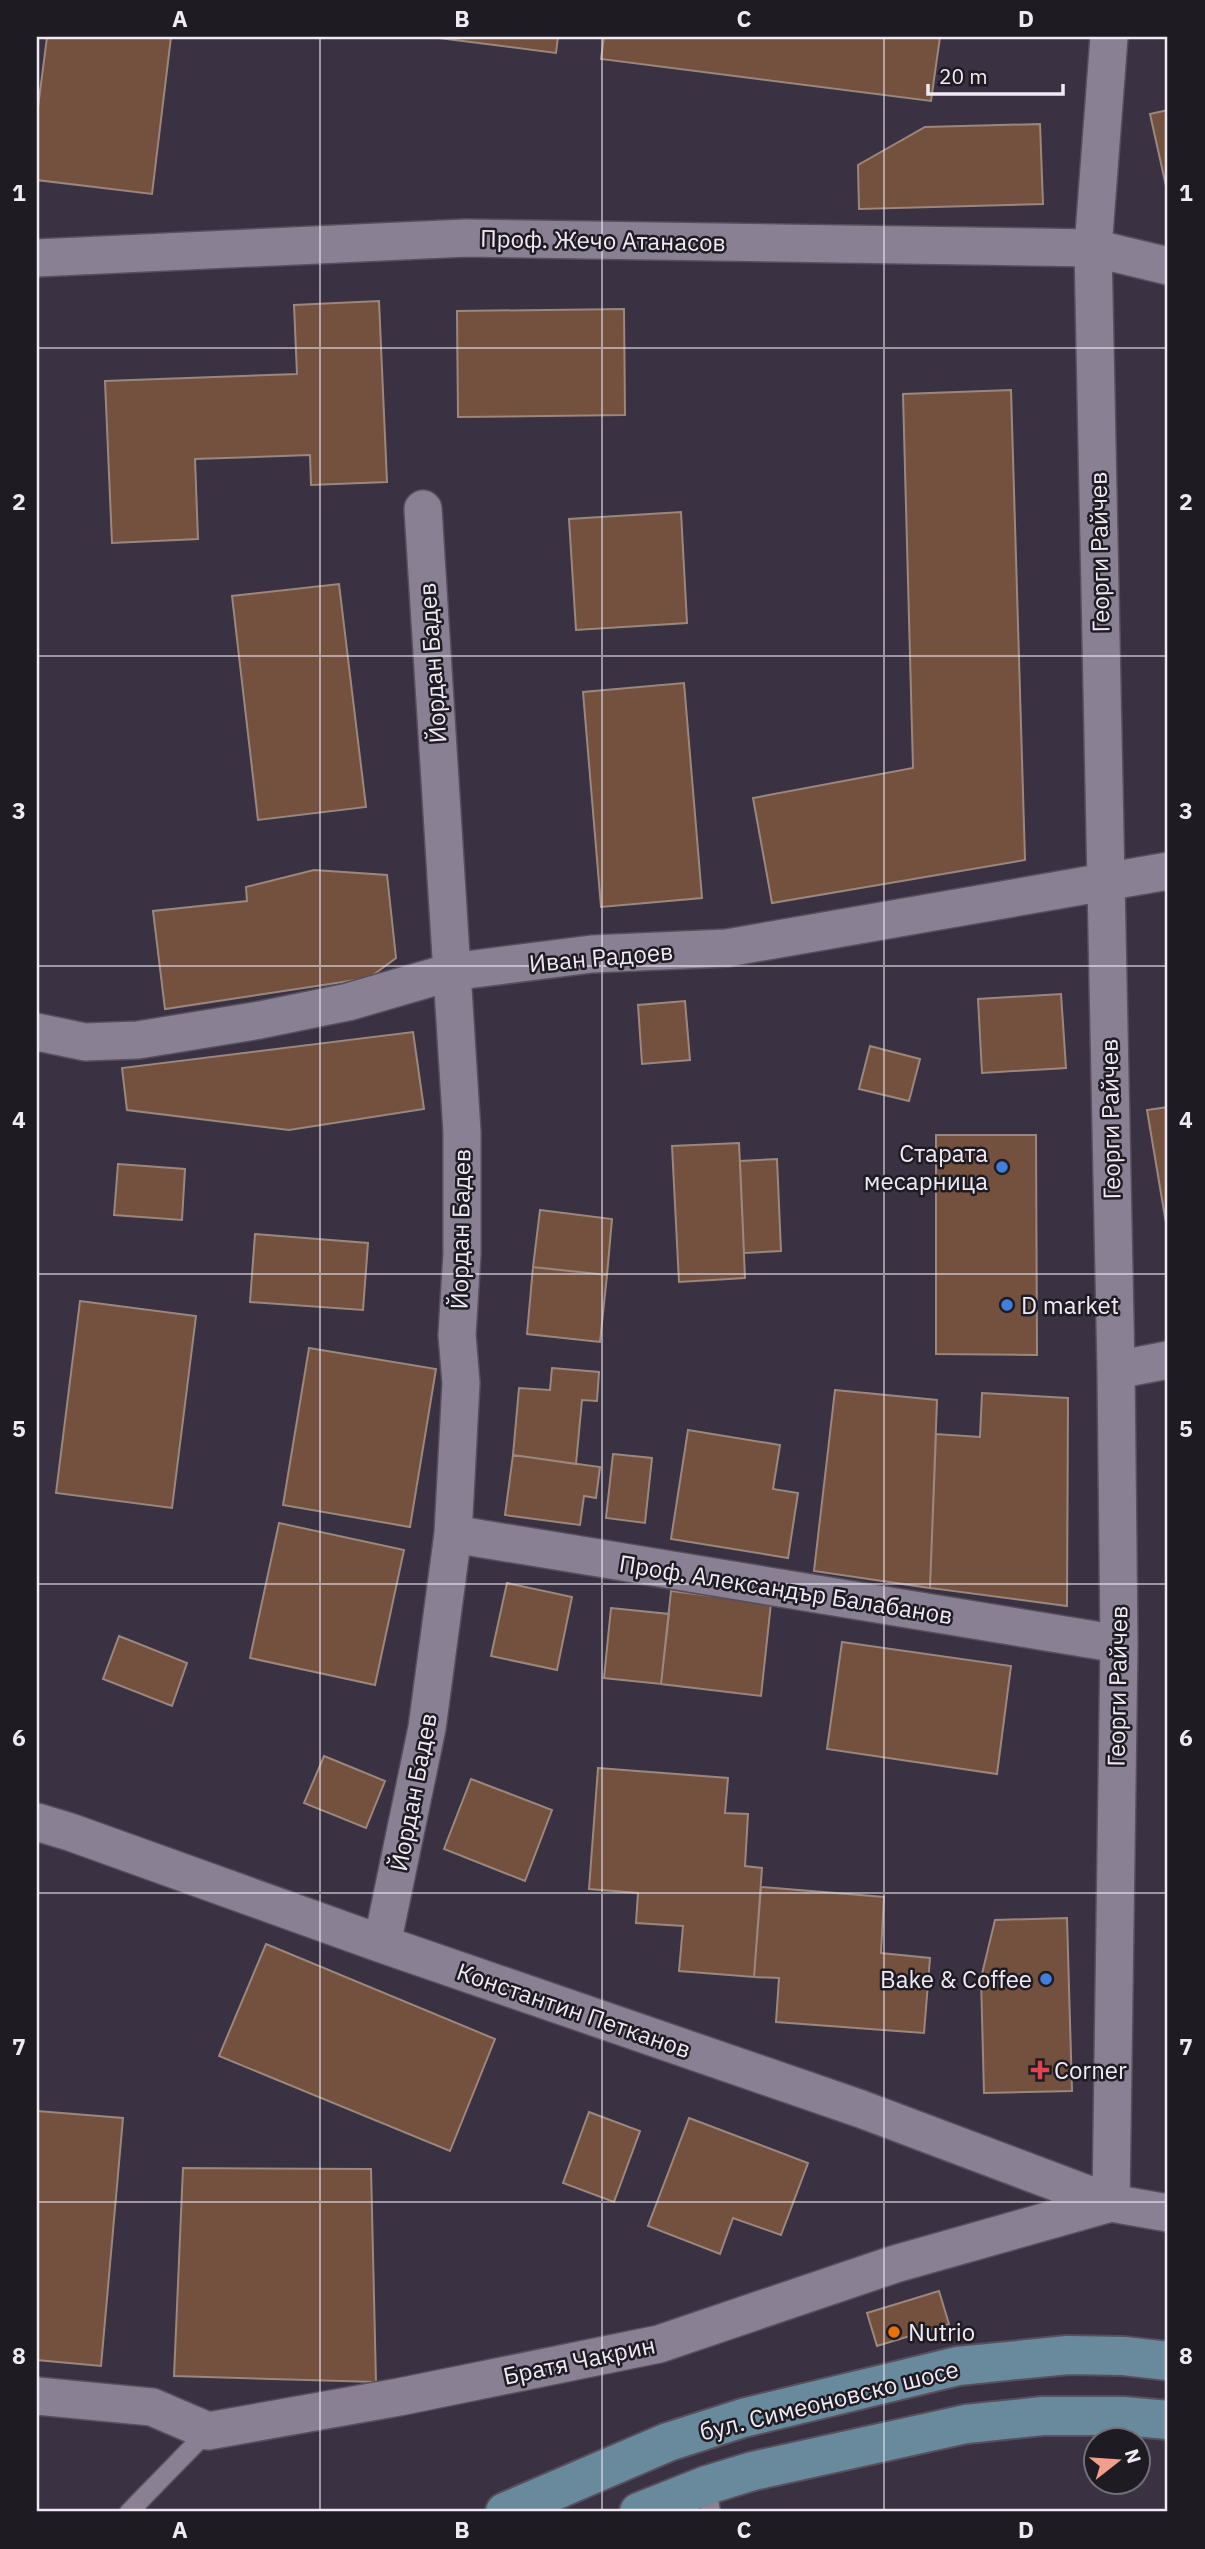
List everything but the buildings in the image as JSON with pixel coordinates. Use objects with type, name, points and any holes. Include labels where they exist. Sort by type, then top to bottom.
[{"type":"main road","name":"бул. Симеоновско шосе","points":[[505,2512],[668,2442],[743,2418],[958,2366],[1068,2354],[1168,2361]]},
{"type":"main road","name":"бул. Симеоновско шосе","points":[[639,2512],[709,2499],[753,2471],[966,2424],[1043,2416],[1123,2416],[1168,2420]]},
{"type":"street","name":"Георги Райчев","points":[[1108,37],[1093,248],[1116,1370],[1119,1644],[1111,2203]]},
{"type":"street","name":"Проф. Жечо Атанасов","points":[[37,258],[466,238],[1093,248],[1168,266]]},
{"type":"street","name":"Йордан Бадев","points":[[382,1944],[427,1728],[453,1534],[461,1383],[457,1335],[462,1254],[462,1132],[423,509]]},
{"type":"street","name":"Иван Радоев","points":[[37,1032],[85,1042],[138,1040],[348,1002],[451,972],[592,954],[727,948],[1168,871]]},
{"type":"street","points":[[1116,1370],[1168,1360]]},
{"type":"street","name":"Проф. Александър Балабанов","points":[[453,1534],[1119,1644]]},
{"type":"street","name":"Константин Петканов","points":[[37,1822],[861,2109],[1111,2203],[1168,2213]]},
{"type":"street","name":"Братя Чакрин","points":[[208,2431],[399,2397],[659,2344],[895,2264],[1111,2203]]},
{"type":"street","points":[[37,2396],[152,2407],[208,2431]]},
{"type":"lane","points":[[129,2512],[208,2431]]},
{"type":"place","name":"Старата месарница","points":[[1002,1167]]},
{"type":"place","name":"D market","points":[[1007,1305]]},
{"type":"place","name":"Bake & Coffee","points":[[1046,1979]]},
{"type":"place","name":"Corner","points":[[1040,2070]]},
{"type":"place","name":"Nutrio","points":[[894,2332]]}]
